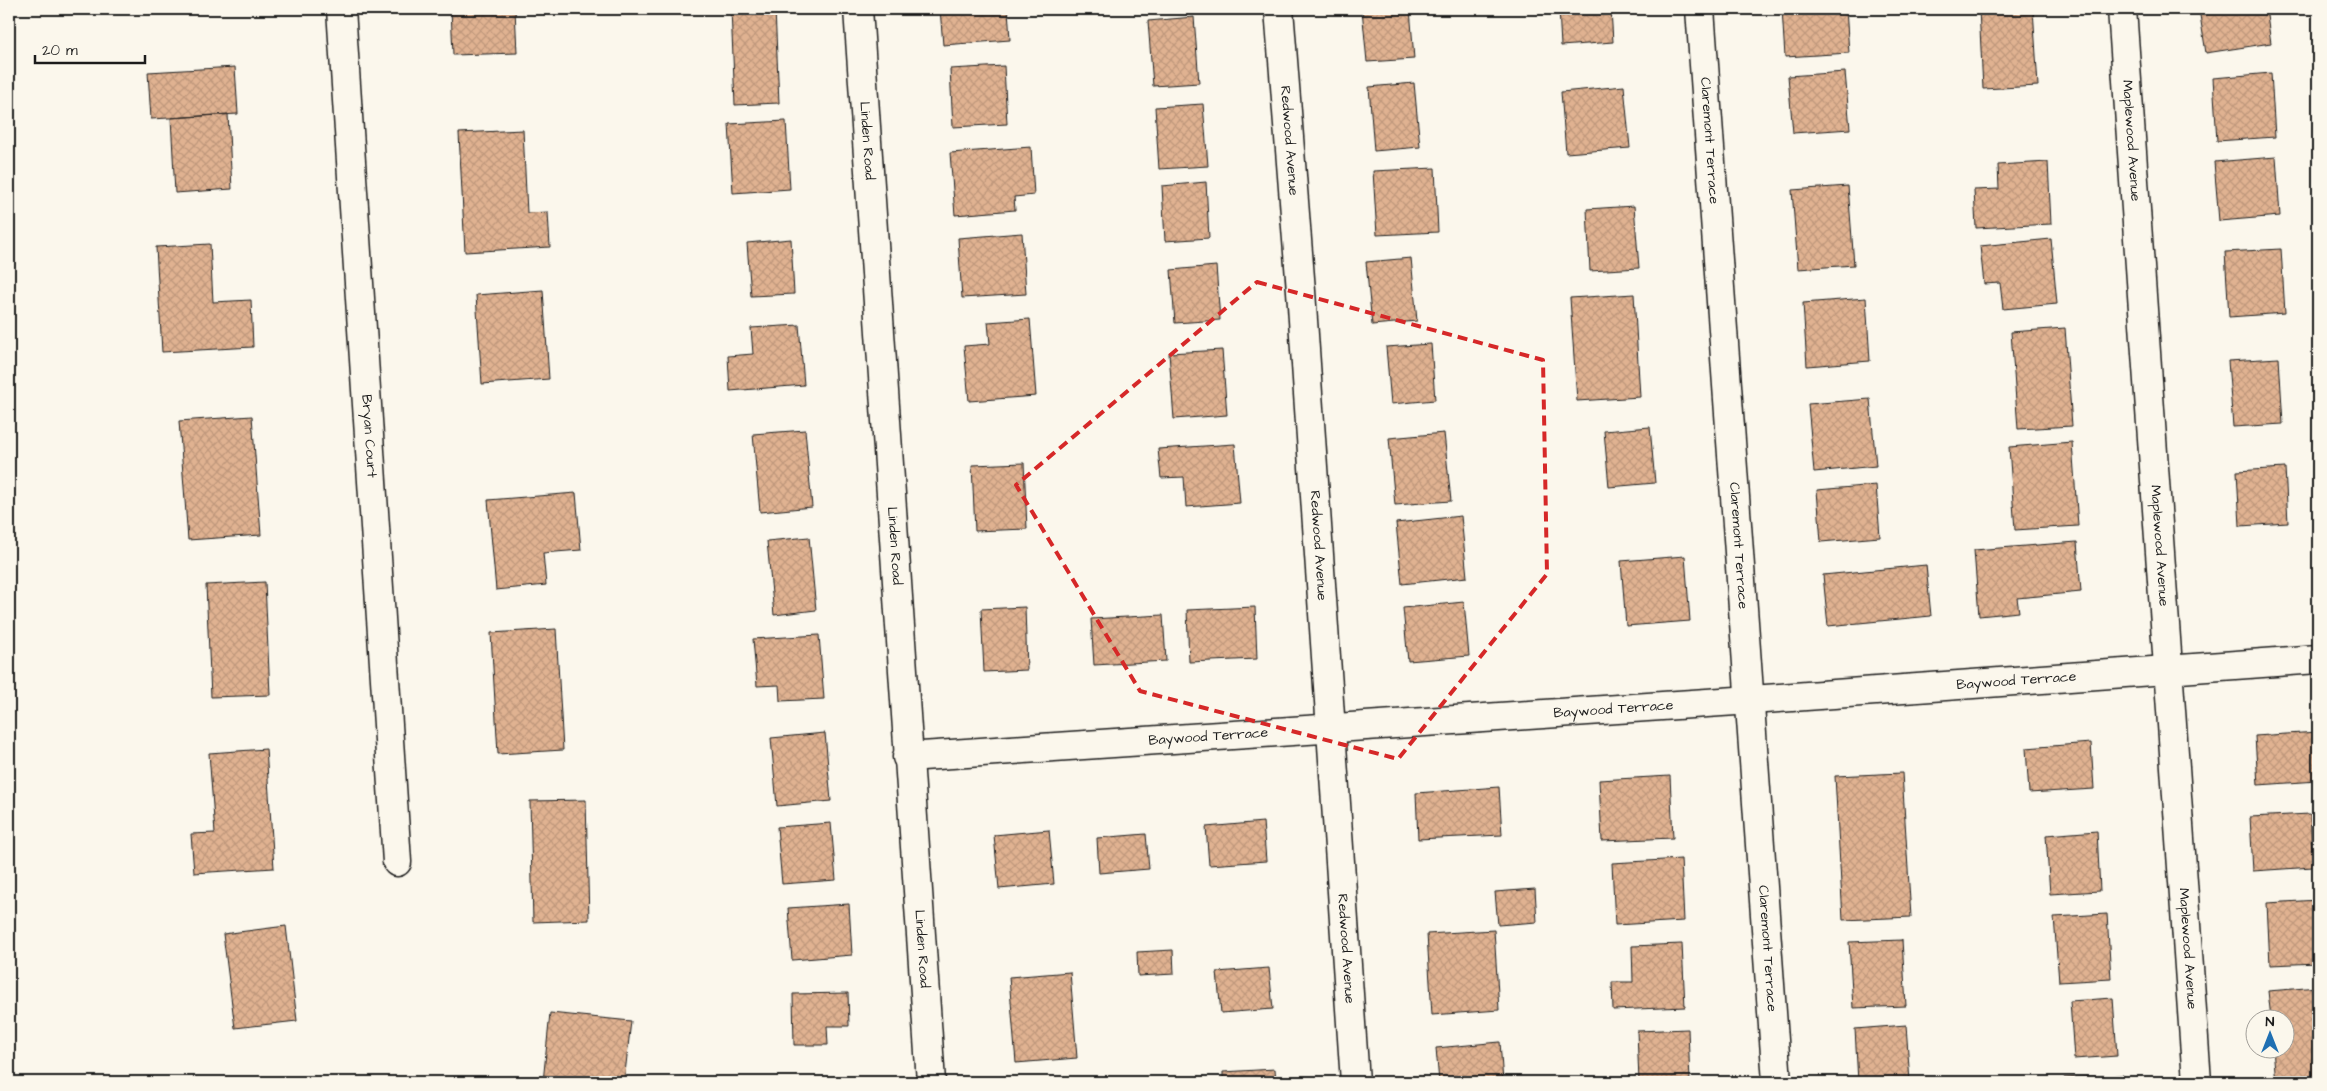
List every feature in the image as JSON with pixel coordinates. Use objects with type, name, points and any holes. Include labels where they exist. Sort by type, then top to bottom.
[{"type":"street","name":"Bryan Court","points":[[341,9],[397,862]]},
{"type":"street","name":"Linden Road","points":[[858,9],[907,757],[931,1082]]},
{"type":"street","name":"Redwood Avenue","points":[[1279,9],[1302,291],[1355,1082]]},
{"type":"street","name":"Claremont Terrace","points":[[1700,9],[1777,1082]]},
{"type":"street","name":"Maplewood Avenue","points":[[2122,9],[2197,1082]]},
{"type":"street","name":"Baywood Terrace","points":[[907,757],[1750,700],[2318,658]]},
{"type":"highlighted area","points":[[1257,282],[1543,360],[1547,574],[1398,759],[1140,691],[1016,485]]},
{"type":"building","points":[[451,9],[515,9],[517,53],[453,55]]},
{"type":"building","points":[[731,9],[775,9],[779,103],[735,105]]},
{"type":"building","points":[[940,9],[1008,9],[1010,40],[943,45]]},
{"type":"building","points":[[1362,9],[1410,9],[1414,59],[1367,62]]},
{"type":"building","points":[[1559,9],[1611,9],[1613,42],[1561,46]]},
{"type":"building","points":[[1782,9],[1846,9],[1849,53],[1785,57]]},
{"type":"building","points":[[1979,9],[2033,9],[2038,86],[1983,89]]},
{"type":"building","points":[[2199,9],[2266,9],[2271,43],[2206,53]]},
{"type":"building","points":[[1194,17],[1199,83],[1153,86],[1148,21]]},
{"type":"building","points":[[1004,66],[1007,124],[953,127],[950,69]]},
{"type":"building","points":[[235,67],[238,114],[151,119],[148,72]]},
{"type":"building","points":[[1845,72],[1850,129],[1793,133],[1788,76]]},
{"type":"building","points":[[2271,73],[2275,137],[2217,141],[2213,78]]},
{"type":"building","points":[[1414,83],[1420,147],[1374,151],[1369,87]]},
{"type":"building","points":[[1624,86],[1630,148],[1566,153],[1561,92]]},
{"type":"building","points":[[1203,104],[1208,166],[1159,169],[1155,107]]},
{"type":"building","points":[[228,114],[232,189],[175,193],[171,118]]},
{"type":"building","points":[[786,121],[790,189],[733,193],[729,124]]},
{"type":"building","points":[[523,130],[527,213],[548,212],[550,247],[465,252],[459,133]]},
{"type":"building","points":[[1031,147],[1034,195],[1014,197],[1015,210],[955,215],[950,153]]},
{"type":"building","points":[[2276,157],[2280,216],[2219,221],[2214,162]]},
{"type":"building","points":[[2048,162],[2051,224],[1976,228],[1974,190],[1999,189],[1998,165]]},
{"type":"building","points":[[1435,168],[1438,232],[1377,235],[1373,171]]},
{"type":"building","points":[[1206,182],[1209,238],[1165,241],[1162,186]]},
{"type":"building","points":[[1848,186],[1854,265],[1798,269],[1792,190]]},
{"type":"building","points":[[1634,206],[1639,268],[1590,271],[1587,209]]},
{"type":"building","points":[[1022,233],[1026,294],[962,298],[958,238]]},
{"type":"building","points":[[791,239],[794,294],[751,296],[747,243]]},
{"type":"building","points":[[2051,239],[2057,304],[2003,309],[2000,283],[1984,284],[1980,246]]},
{"type":"building","points":[[210,244],[213,302],[251,300],[253,347],[162,352],[156,247]]},
{"type":"building","points":[[2281,249],[2285,313],[2229,317],[2225,252]]},
{"type":"building","points":[[1411,258],[1417,321],[1372,325],[1366,262]]},
{"type":"building","points":[[1216,266],[1220,320],[1175,323],[1171,270]]},
{"type":"building","points":[[543,290],[549,379],[482,384],[476,295]]},
{"type":"building","points":[[1634,294],[1640,397],[1577,401],[1570,298]]},
{"type":"building","points":[[1866,298],[1870,361],[1807,366],[1803,303]]},
{"type":"building","points":[[1030,319],[1036,396],[969,401],[964,346],[990,344],[988,322]]},
{"type":"building","points":[[799,325],[804,385],[730,391],[728,356],[753,354],[751,328]]},
{"type":"building","points":[[2065,328],[2072,426],[2018,429],[2011,332]]},
{"type":"building","points":[[1431,344],[1435,400],[1391,404],[1386,347]]},
{"type":"building","points":[[1222,350],[1227,415],[1174,419],[1169,353]]},
{"type":"building","points":[[2279,358],[2283,424],[2233,427],[2228,361]]},
{"type":"building","points":[[1870,399],[1876,466],[1814,472],[1808,404]]},
{"type":"building","points":[[252,416],[261,535],[188,540],[179,421]]},
{"type":"building","points":[[1650,427],[1655,483],[1609,487],[1604,431]]},
{"type":"building","points":[[805,430],[812,507],[760,512],[753,434]]},
{"type":"building","points":[[1444,433],[1451,501],[1395,505],[1389,438]]},
{"type":"building","points":[[2072,442],[2078,526],[2015,530],[2009,447]]},
{"type":"building","points":[[1235,444],[1240,503],[1186,507],[1184,477],[1161,478],[1158,449]]},
{"type":"building","points":[[1024,463],[1027,529],[975,531],[972,465]]},
{"type":"building","points":[[2285,468],[2288,523],[2240,526],[2237,471]]},
{"type":"building","points":[[1876,485],[1880,537],[1821,542],[1817,490]]},
{"type":"building","points":[[576,493],[581,550],[543,553],[546,585],[496,590],[488,500]]},
{"type":"building","points":[[1461,516],[1467,577],[1402,584],[1396,523]]},
{"type":"building","points":[[809,537],[816,610],[774,615],[767,541]]},
{"type":"building","points":[[2077,542],[2081,592],[2017,598],[2019,612],[1979,616],[1974,550]]},
{"type":"building","points":[[1685,556],[1690,621],[1626,626],[1621,561]]},
{"type":"building","points":[[1926,565],[1931,616],[1828,626],[1823,575]]},
{"type":"building","points":[[265,582],[270,695],[211,697],[206,585]]},
{"type":"building","points":[[1464,602],[1469,656],[1408,661],[1403,608]]},
{"type":"building","points":[[1025,607],[1027,670],[984,672],[981,609]]},
{"type":"building","points":[[1255,607],[1257,659],[1189,662],[1187,610]]},
{"type":"building","points":[[1163,615],[1166,661],[1094,665],[1091,619]]},
{"type":"building","points":[[556,629],[563,750],[498,754],[491,633]]},
{"type":"building","points":[[819,635],[824,699],[780,701],[779,685],[757,686],[753,639]]},
{"type":"building","points":[[2318,732],[2318,781],[2258,785],[2255,736]]},
{"type":"building","points":[[825,733],[831,801],[777,806],[771,738]]},
{"type":"building","points":[[2091,743],[2094,789],[2029,793],[2026,748]]},
{"type":"building","points":[[266,749],[274,868],[194,873],[191,834],[215,833],[209,753]]},
{"type":"building","points":[[1902,773],[1911,917],[1843,920],[1835,776]]},
{"type":"building","points":[[1670,776],[1673,838],[1602,841],[1599,780]]},
{"type":"building","points":[[1499,787],[1502,835],[1418,839],[1416,793]]},
{"type":"building","points":[[586,800],[589,920],[533,922],[530,801]]},
{"type":"building","points":[[2310,814],[2313,867],[2253,871],[2250,817]]},
{"type":"building","points":[[1263,822],[1266,861],[1209,865],[1206,827]]},
{"type":"building","points":[[831,823],[836,880],[782,884],[777,827]]},
{"type":"building","points":[[1049,830],[1054,884],[999,889],[994,835]]},
{"type":"building","points":[[2097,831],[2100,891],[2050,894],[2046,835]]},
{"type":"building","points":[[1146,834],[1149,869],[1099,873],[1097,838]]},
{"type":"building","points":[[1681,859],[1684,921],[1615,925],[1612,863]]},
{"type":"building","points":[[1535,889],[1537,922],[1498,925],[1495,892]]},
{"type":"building","points":[[2318,900],[2318,963],[2270,965],[2267,903]]},
{"type":"building","points":[[849,904],[852,955],[792,960],[788,908]]},
{"type":"building","points":[[2107,914],[2111,979],[2059,982],[2054,917]]},
{"type":"building","points":[[286,926],[297,1021],[235,1028],[223,934]]},
{"type":"building","points":[[1494,930],[1499,1010],[1432,1015],[1427,934]]},
{"type":"building","points":[[1902,940],[1906,1006],[1853,1008],[1849,942]]},
{"type":"building","points":[[1682,944],[1685,1007],[1613,1010],[1612,982],[1633,982],[1632,946]]},
{"type":"building","points":[[1173,950],[1174,974],[1138,976],[1137,952]]},
{"type":"building","points":[[1269,968],[1273,1009],[1221,1013],[1217,972]]},
{"type":"building","points":[[1070,972],[1077,1058],[1016,1063],[1009,977]]},
{"type":"building","points":[[2318,987],[2318,1082],[2276,1082],[2274,1058],[2294,1058],[2294,1008],[2270,1008],[2268,991]]},
{"type":"building","points":[[848,993],[849,1026],[827,1026],[828,1045],[794,1045],[793,994]]},
{"type":"building","points":[[2113,998],[2117,1056],[2074,1059],[2070,1001]]},
{"type":"building","points":[[550,1013],[631,1021],[624,1082],[543,1082]]},
{"type":"building","points":[[1906,1025],[1910,1082],[1858,1082],[1855,1029]]},
{"type":"building","points":[[1688,1029],[1690,1082],[1639,1082],[1637,1031]]},
{"type":"building","points":[[1500,1042],[1503,1082],[1439,1082],[1436,1048]]},
{"type":"building","points":[[1275,1069],[1276,1082],[1223,1082],[1223,1072]]},
{"type":"building","points":[[2123,1075],[2123,1082],[2064,1082],[2064,1078]]}]
